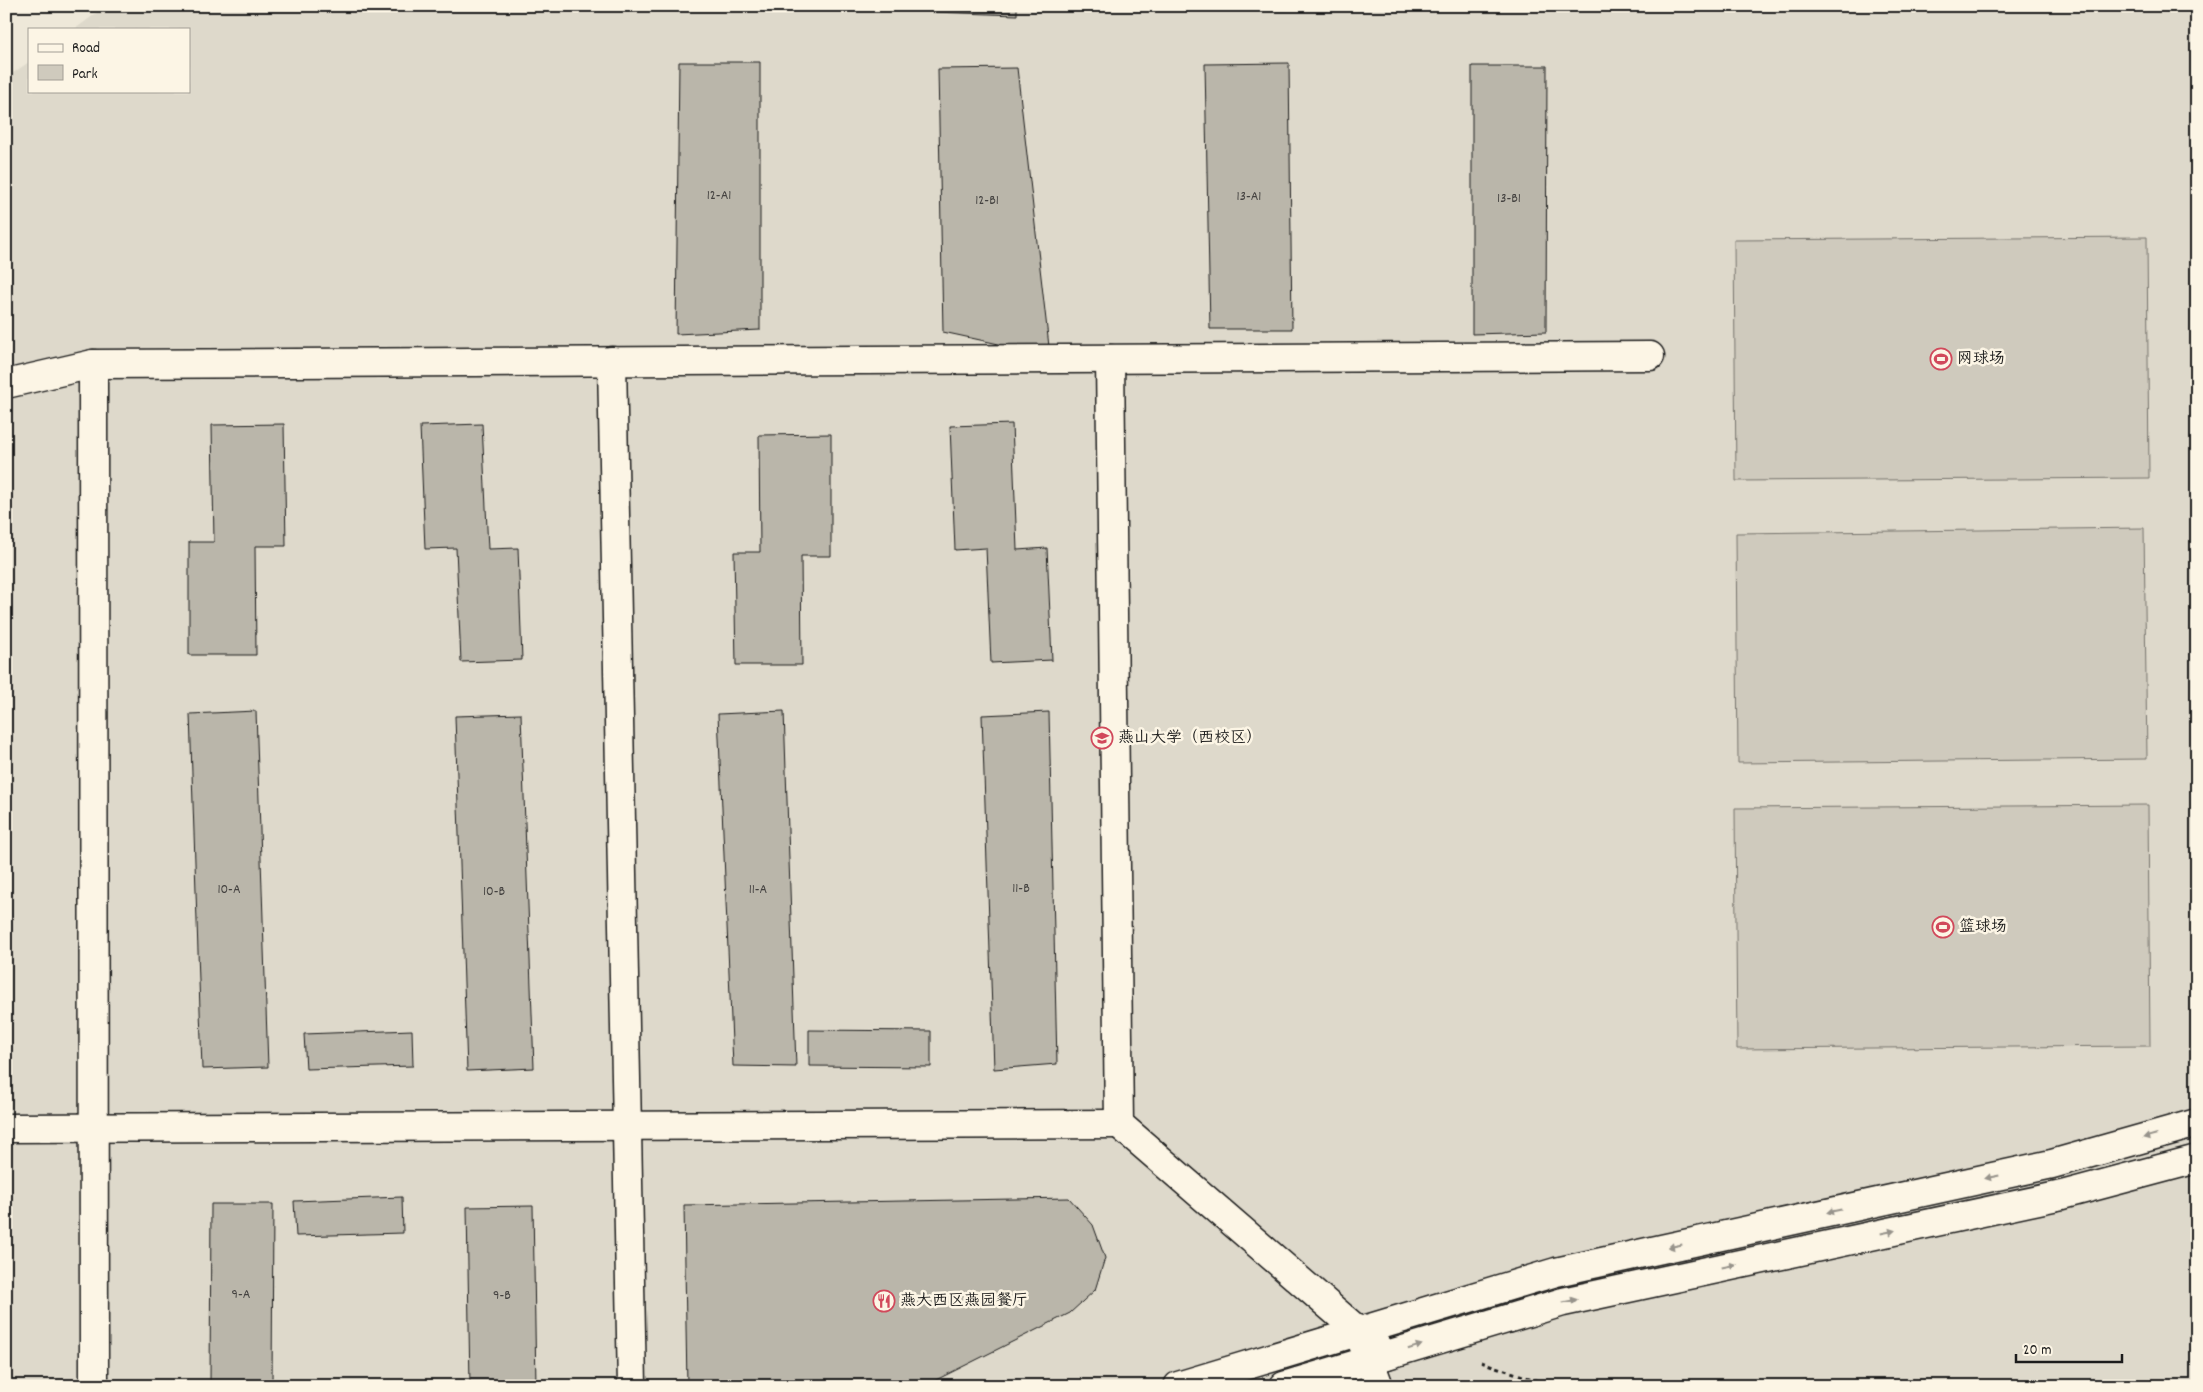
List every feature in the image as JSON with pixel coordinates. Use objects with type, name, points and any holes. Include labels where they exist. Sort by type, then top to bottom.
[{"type":"street","points":[[6,384],[92,364],[1650,356]]},
{"type":"street","points":[[1110,358],[1119,1124]]},
{"type":"street","points":[[612,361],[632,1386]]},
{"type":"street","points":[[92,364],[94,1386]]},
{"type":"street","points":[[1178,1386],[1556,1272],[2052,1164],[2197,1123]]},
{"type":"street","points":[[6,1128],[1119,1124],[1358,1331],[1378,1358],[1379,1386]]},
{"type":"street","points":[[1284,1386],[1563,1302],[2062,1195],[2197,1159]]},
{"type":"path","points":[[1480,1362],[1553,1386]]},
{"type":"shaded area","name":"燕山大学（西校区）","points":[[106,6],[2197,6],[2197,1386],[6,1386],[6,78],[28,63],[28,92],[190,92],[190,28],[76,28]]},
{"type":"green space","name":"网球场","points":[[2147,237],[2149,478],[1736,481],[1734,240]]},
{"type":"green space","points":[[2144,528],[2147,759],[1738,763],[1736,533]]},
{"type":"green space","name":"篮球场","points":[[2148,805],[2150,1046],[1737,1049],[1735,808]]},
{"type":"building","points":[[668,6],[746,6],[746,7],[668,8]]},
{"type":"building","points":[[934,6],[1017,6],[1017,15],[933,12]]},
{"type":"building","points":[[1206,6],[1288,6],[1288,10],[1206,11]]},
{"type":"building","points":[[1472,6],[1546,6],[1546,9]]},
{"type":"building","points":[[679,62],[760,62],[760,330],[676,334]]},
{"type":"building","points":[[1289,63],[1292,329],[1210,329],[1205,64]]},
{"type":"building","points":[[1472,66],[1547,66],[1546,332],[1472,334]]},
{"type":"building","points":[[1017,68],[1050,355],[943,332],[938,69]]},
{"type":"building","points":[[284,424],[286,546],[255,546],[256,655],[189,655],[189,542],[214,542],[212,425]]},
{"type":"building","points":[[482,424],[488,549],[518,548],[522,660],[461,662],[456,548],[425,549],[420,426]]},
{"type":"building","points":[[1012,424],[1017,550],[1047,548],[1052,660],[991,663],[986,548],[955,550],[950,426]]},
{"type":"building","points":[[831,434],[831,556],[801,556],[802,665],[736,665],[734,552],[760,552],[759,435]]},
{"type":"building","points":[[256,711],[268,1067],[202,1069],[190,714]]},
{"type":"building","points":[[784,711],[796,1067],[733,1066],[718,714]]},
{"type":"building","points":[[1049,712],[1057,1064],[994,1069],[982,715]]},
{"type":"building","points":[[521,714],[534,1068],[467,1071],[455,716]]},
{"type":"building","points":[[412,1030],[413,1066],[306,1069],[304,1034]]},
{"type":"building","points":[[809,1030],[931,1031],[931,1067],[809,1066]]},
{"type":"building","points":[[402,1197],[403,1233],[296,1236],[294,1201]]},
{"type":"building","name":"燕大西区燕园餐厅","points":[[1069,1198],[1093,1225],[1105,1258],[1095,1290],[1070,1313],[924,1386],[687,1386],[684,1205]]},
{"type":"building","points":[[211,1204],[273,1204],[272,1386],[210,1386]]},
{"type":"building","points":[[533,1206],[536,1386],[470,1386],[467,1207]]},
{"type":"place","name":"网球场","points":[[1941,359]]},
{"type":"place","name":"燕山大学（西校区）","points":[[1102,738]]},
{"type":"place","name":"篮球场","points":[[1943,927]]},
{"type":"place","name":"燕大西区燕园餐厅","points":[[884,1301]]}]
